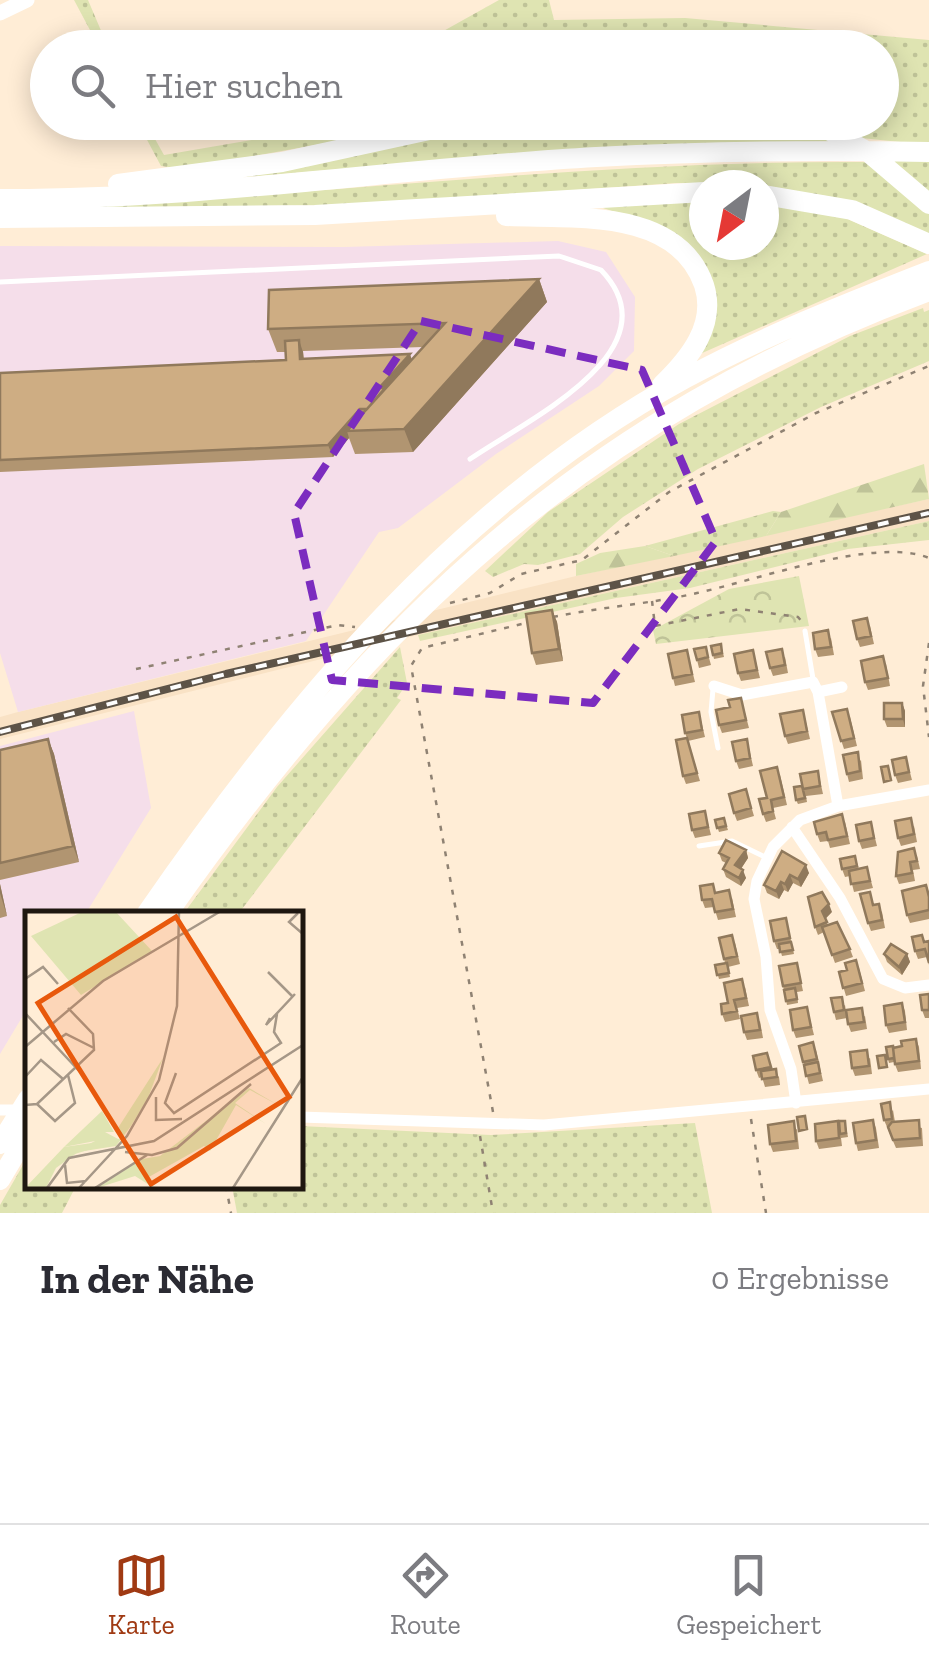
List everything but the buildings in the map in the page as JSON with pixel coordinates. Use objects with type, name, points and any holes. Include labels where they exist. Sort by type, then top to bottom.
[{"type":"highway","points":[[9,199],[282,162],[383,140]]},
{"type":"highway","points":[[846,140],[868,152],[929,204]]},
{"type":"highway","points":[[9,199],[172,194],[596,157],[795,150],[929,152]]},
{"type":"highway","points":[[0,218],[414,211],[689,193]]},
{"type":"highway","points":[[779,197],[852,210],[929,244]]},
{"type":"highway","points":[[414,211],[626,224],[652,231],[689,255],[706,292],[704,330],[678,370],[638,408]]},
{"type":"highway","points":[[149,911],[297,711],[392,606],[524,488],[638,408],[758,342],[929,271]]},
{"type":"highway","points":[[170,911],[328,703],[558,488],[631,436],[770,358],[929,291]]},
{"type":"highway","points":[[0,1180],[25,1107]]},
{"type":"main road","points":[[0,13],[28,0]]},
{"type":"street","points":[[714,686],[742,695],[842,687]]},
{"type":"street","points":[[815,687],[838,806]]},
{"type":"street","points":[[796,1102],[790,1068],[770,1010],[766,957],[754,899],[768,858],[792,827],[838,806],[929,790]]},
{"type":"street","points":[[792,827],[840,898],[883,979],[905,988],[929,984]]},
{"type":"street","points":[[302,1117],[494,1126],[744,1108],[929,1089]]},
{"type":"lane","points":[[0,282],[545,257],[569,257],[602,270],[612,281],[625,316],[616,349],[584,380],[470,459]]},
{"type":"lane","points":[[805,630],[815,687]]},
{"type":"lane","points":[[714,686],[710,701],[718,748]]},
{"type":"lane","points":[[699,846],[732,841],[768,858]]},
{"type":"path","points":[[441,600],[490,593],[520,574],[582,560],[620,526],[684,484],[816,413],[929,366]]},
{"type":"path","points":[[494,1126],[413,658],[422,648],[494,630],[652,600],[845,556],[906,552],[929,558]]},
{"type":"path","points":[[652,600],[656,626],[740,609],[798,617],[805,630]]},
{"type":"path","points":[[136,670],[338,625],[356,627]]},
{"type":"path","points":[[929,643],[923,686],[929,737]]},
{"type":"path","points":[[744,1108],[766,1213]]},
{"type":"path","points":[[478,1126],[494,1213]]},
{"type":"path","points":[[226,1188],[231,1213]]},
{"type":"highlighted area","points":[[421,321],[642,370],[716,541],[593,703],[332,680],[294,513]]},
{"type":"shaded area","points":[[558,241],[606,252],[635,297],[634,351],[599,386],[496,454],[398,528],[379,532],[306,641],[18,712],[0,653],[0,246],[344,247]]},
{"type":"shaded area","points":[[929,499],[929,521],[418,635],[0,739],[0,717],[18,712],[576,576]]},
{"type":"shaded area","points":[[134,711],[151,808],[87,911],[25,911],[25,1012],[0,1054],[0,746]]},
{"type":"green space","points":[[74,0],[88,0],[101,30],[90,30]]},
{"type":"green space","points":[[499,0],[549,0],[554,20],[685,18],[818,30],[445,30]]},
{"type":"green space","points":[[899,37],[929,40],[929,145],[880,140],[899,140]]},
{"type":"green space","points":[[147,140],[156,140],[164,155],[252,140],[343,140],[182,169],[161,166]]},
{"type":"green space","points":[[415,140],[840,141],[587,148],[247,177],[246,173]]},
{"type":"green space","points":[[887,161],[929,161],[929,200]]},
{"type":"green space","points":[[872,162],[929,213],[929,237],[826,196],[779,189],[779,170],[689,170],[689,183],[361,205],[42,208],[560,173]]},
{"type":"green space","points":[[689,201],[689,260],[779,260],[779,206],[843,217],[927,254],[700,354],[710,280],[630,217],[597,206]]},
{"type":"green space","points":[[923,308],[924,312],[929,310],[929,361],[821,407],[698,469],[623,517],[580,554],[538,565],[524,564],[493,577],[485,571],[548,512],[679,424],[850,336]]},
{"type":"green space","points":[[924,464],[929,499],[766,536],[781,512]]},
{"type":"green space","points":[[781,512],[766,536],[674,556],[645,546]]},
{"type":"green space","points":[[929,521],[929,540],[848,549],[690,588],[616,598],[420,641],[418,635]]},
{"type":"green space","points":[[645,546],[674,556],[576,576],[576,564],[600,553]]},
{"type":"green space","points":[[799,576],[809,626],[656,644],[653,630],[729,589]]},
{"type":"green space","points":[[400,647],[407,683],[397,698],[401,700],[241,911],[185,911],[277,787]]},
{"type":"green space","points":[[695,1123],[712,1213],[237,1213],[232,1188],[302,1188],[302,1126],[491,1135]]},
{"type":"green space","points":[[25,1161],[25,1188],[75,1188],[62,1213],[0,1213],[0,1205]]},
{"type":"railway","points":[[0,732],[226,674],[929,513]]}]
